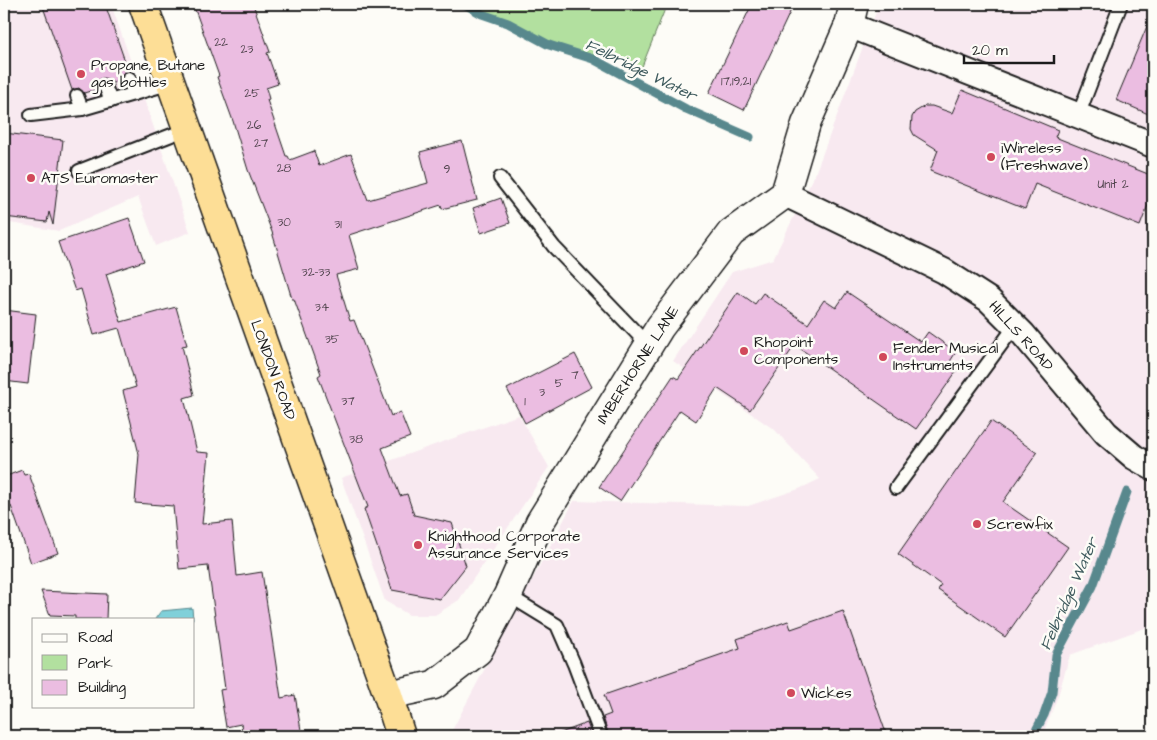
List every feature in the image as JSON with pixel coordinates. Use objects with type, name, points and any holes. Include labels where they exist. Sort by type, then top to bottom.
[{"type":"highway","name":"LONDON ROAD","points":[[143,4],[401,736]]},
{"type":"street","points":[[785,194],[806,124],[852,14],[1078,116],[1153,145]]},
{"type":"street","name":"HILLS ROAD","points":[[785,194],[944,271],[989,300],[1015,326],[1106,434],[1134,457],[1153,468]]},
{"type":"street","name":"IMBERHORNE LANE","points":[[388,696],[434,685],[478,651],[508,595],[540,522],[648,344],[731,233],[785,194]]},
{"type":"lane","points":[[1078,116],[1120,4]]},
{"type":"lane","points":[[129,78],[134,94]]},
{"type":"lane","points":[[105,86],[111,101]]},
{"type":"lane","points":[[31,116],[82,109],[161,86],[173,88]]},
{"type":"lane","points":[[77,96],[82,109]]},
{"type":"lane","points":[[79,171],[187,129]]},
{"type":"lane","points":[[500,178],[554,247],[648,344]]},
{"type":"lane","points":[[896,488],[1015,326]]},
{"type":"lane","points":[[508,595],[557,625],[601,736]]},
{"type":"shaded area","points":[[4,4],[111,4],[190,232],[156,246],[138,197],[59,231],[4,222]]},
{"type":"shaded area","points":[[879,4],[1153,4],[1153,625],[1070,655],[1058,696],[1042,736],[449,736],[574,501],[748,506],[799,489],[820,479],[775,430],[673,361],[732,272],[773,259],[815,174]]},
{"type":"shaded area","points":[[519,415],[549,467],[459,600],[435,615],[409,615],[385,601],[341,478]]},
{"type":"green space","points":[[465,4],[667,4],[641,69],[601,52],[593,59],[549,45],[508,23],[482,14]]},
{"type":"water","points":[[192,608],[193,618],[156,618],[161,611]]},
{"type":"building","points":[[42,4],[105,4],[128,70],[123,73],[121,80],[113,83],[110,79],[102,78],[98,81],[97,89],[84,93],[79,88],[72,90]]},
{"type":"building","points":[[193,4],[253,4],[270,52],[267,53],[278,84],[266,88],[269,99],[267,100],[286,156],[290,160],[314,151],[319,166],[351,154],[368,200],[428,183],[420,152],[462,141],[477,200],[442,209],[441,205],[349,235],[359,269],[336,275],[350,321],[354,320],[391,416],[400,412],[410,437],[382,448],[400,496],[407,494],[414,515],[452,523],[466,566],[440,599],[392,590],[364,509],[368,507],[318,376],[321,374],[294,299],[292,299],[272,232],[248,170],[217,77],[219,76]]},
{"type":"building","points":[[752,4],[778,4],[791,10],[744,110],[709,93]]},
{"type":"building","points":[[1153,12],[1153,116],[1116,100]]},
{"type":"building","name":"iWireless (Freshwave)","points":[[962,90],[1058,130],[1055,137],[1153,176],[1153,192],[1140,226],[1035,184],[1025,209],[930,171],[938,150],[914,135],[911,129],[912,117],[915,112],[925,106],[932,106],[952,113]]},
{"type":"building","name":"ATS Euromaster","points":[[4,133],[63,140],[53,225],[49,212],[47,222],[4,217]]},
{"type":"building","points":[[501,198],[510,223],[481,233],[473,208]]},
{"type":"building","points":[[129,218],[144,261],[106,274],[121,322],[176,307],[187,345],[182,346],[194,395],[184,398],[197,452],[209,453],[202,524],[232,521],[237,576],[262,572],[281,698],[295,695],[302,736],[243,736],[241,724],[226,727],[220,690],[225,689],[208,566],[179,569],[173,506],[135,503],[139,454],[123,391],[136,387],[119,328],[94,335],[81,289],[75,291],[58,242]]},
{"type":"building","points":[[738,292],[755,304],[763,293],[808,324],[824,300],[836,308],[847,292],[921,342],[928,332],[956,352],[949,363],[958,369],[916,429],[795,345],[750,410],[717,388],[696,421],[680,410],[620,501],[599,487],[673,376],[678,379]]},
{"type":"building","points":[[4,310],[36,314],[28,384],[4,381]]},
{"type":"building","points":[[575,354],[592,387],[525,423],[507,389]]},
{"type":"building","name":"Screwfix","points":[[991,421],[1037,453],[1003,502],[1068,547],[1005,637],[938,590],[941,585],[898,554]]},
{"type":"building","points":[[22,470],[24,475],[29,474],[58,553],[31,563],[11,506],[4,508],[4,477]]},
{"type":"building","points":[[41,591],[107,594],[106,618],[75,618],[75,616],[50,615]]},
{"type":"building","points":[[843,611],[887,736],[609,736],[603,717],[611,714],[604,695],[740,648],[737,639],[788,621],[791,629]]},
{"type":"building","points":[[587,723],[592,736],[558,736],[558,734]]},
{"type":"waterway","name":"Felbridge Water","points":[[465,4],[482,14],[508,23],[549,45],[593,59],[686,109],[750,137]]},
{"type":"waterway","name":"Felbridge Water","points":[[1033,736],[1044,715],[1052,692],[1056,655],[1093,586],[1127,492]]},
{"type":"place","name":"Propane, Butane gas bottles","points":[[81,74]]},
{"type":"place","name":"iWireless (Freshwave)","points":[[991,157]]},
{"type":"place","name":"ATS Euromaster","points":[[31,178]]},
{"type":"place","name":"Rhopoint Components","points":[[744,351]]},
{"type":"place","name":"Fender Musical Instruments","points":[[883,357]]},
{"type":"place","name":"Screwfix","points":[[977,524]]},
{"type":"place","name":"Knighthood Corporate Assurance Services","points":[[418,545]]},
{"type":"place","name":"Wickes","points":[[791,693]]}]
